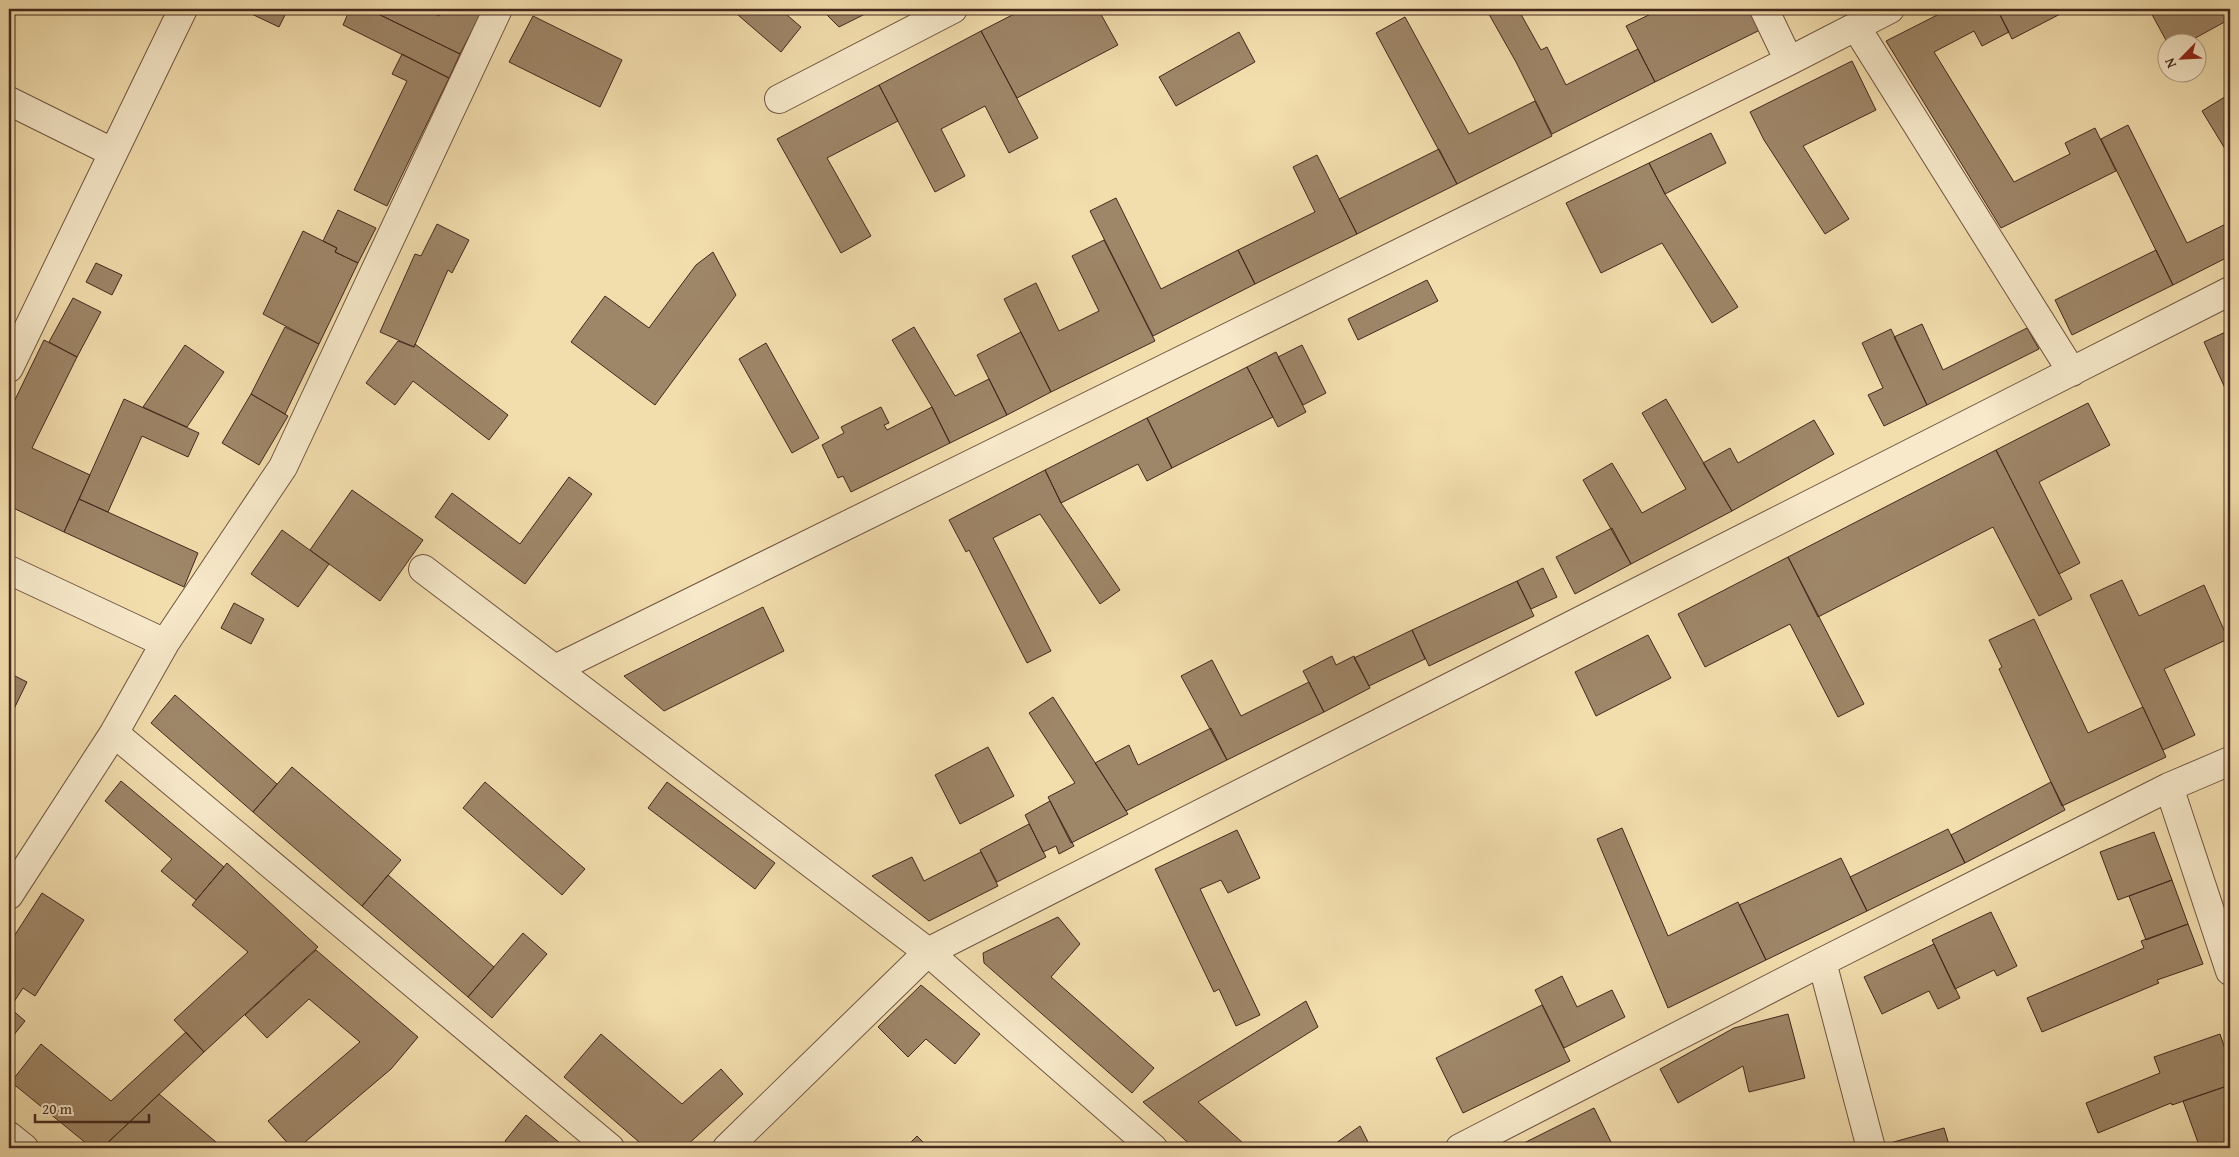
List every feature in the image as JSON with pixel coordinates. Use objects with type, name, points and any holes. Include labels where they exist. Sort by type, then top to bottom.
[{"type":"lane","points":[[9,368],[112,152],[183,9]]},
{"type":"lane","points":[[9,895],[114,733],[165,643],[283,467],[498,9]]},
{"type":"lane","points":[[779,99],[954,9]]},
{"type":"lane","points":[[1764,9],[1789,61]]},
{"type":"lane","points":[[555,668],[1789,61],[1890,9]]},
{"type":"lane","points":[[1856,27],[2072,372]]},
{"type":"lane","points":[[9,101],[112,152]]},
{"type":"lane","points":[[727,1148],[928,952],[2230,291]]},
{"type":"lane","points":[[423,569],[928,952],[1153,1148]]},
{"type":"lane","points":[[9,570],[165,643]]},
{"type":"lane","points":[[114,733],[610,1148]]},
{"type":"lane","points":[[1460,1148],[2169,787],[2230,761]]},
{"type":"lane","points":[[2169,787],[2230,970]]},
{"type":"lane","points":[[1822,962],[1871,1148]]},
{"type":"lane","points":[[9,1136],[24,1148]]},
{"type":"building","points":[[241,9],[288,9],[279,27]]},
{"type":"building","points":[[350,9],[368,9],[460,54],[449,78],[343,25]]},
{"type":"building","points":[[368,9],[424,9],[439,16],[442,9],[483,9],[460,54]]},
{"type":"building","points":[[731,9],[780,9],[801,27],[781,52]]},
{"type":"building","points":[[821,9],[875,9],[839,27]]},
{"type":"building","points":[[1024,9],[1098,9],[1118,45],[1017,98],[981,31]]},
{"type":"building","points":[[1486,9],[1518,9],[1541,50],[1547,47],[1566,85],[1638,49],[1655,82],[1552,134],[1516,62]]},
{"type":"building","points":[[1661,9],[1755,9],[1764,28],[1655,82],[1626,26]]},
{"type":"building","points":[[1949,9],[1997,9],[2009,32],[1982,46],[1974,31],[1934,52],[2014,182],[2070,154],[2065,143],[2095,128],[2116,171],[2001,228],[1886,41]]},
{"type":"building","points":[[1997,9],[2070,9],[2012,39]]},
{"type":"building","points":[[2149,9],[2230,9],[2230,19],[2206,32],[2162,32]]},
{"type":"building","points":[[533,16],[622,60],[600,107],[509,62]]},
{"type":"building","points":[[1405,17],[1469,134],[1535,101],[1552,136],[1457,184],[1376,33]]},
{"type":"building","points":[[981,31],[1038,138],[1009,153],[985,106],[941,129],[965,176],[935,192],[879,85]]},
{"type":"building","points":[[1239,32],[1255,62],[1176,106],[1159,77]]},
{"type":"building","points":[[402,54],[449,78],[387,206],[354,190],[407,81],[392,74]]},
{"type":"building","points":[[1852,61],[1876,110],[1803,146],[1849,219],[1825,234],[1764,140],[1750,112]]},
{"type":"building","points":[[879,85],[898,121],[827,158],[871,236],[841,253],[777,139]]},
{"type":"building","points":[[2228,95],[2230,100],[2230,157],[2202,111]]},
{"type":"building","points":[[2128,125],[2187,243],[2230,222],[2230,256],[2173,285],[2101,139]]},
{"type":"building","points":[[1711,133],[1726,163],[1665,194],[1649,163]]},
{"type":"building","points":[[1439,149],[1457,184],[1357,234],[1339,199]]},
{"type":"building","points":[[1317,155],[1357,234],[1255,284],[1238,250],[1315,212],[1293,167]]},
{"type":"building","points":[[1649,163],[1665,194],[1738,307],[1712,323],[1662,243],[1601,273],[1566,203]]},
{"type":"building","points":[[1116,198],[1161,289],[1238,250],[1255,284],[1153,336],[1090,211]]},
{"type":"building","points":[[338,210],[376,228],[358,263],[335,252],[337,248],[323,241]]},
{"type":"building","points":[[437,224],[469,240],[452,273],[448,270],[414,347],[380,332],[415,254],[421,256]]},
{"type":"building","points":[[303,231],[337,248],[335,252],[358,263],[319,344],[263,314]]},
{"type":"building","points":[[1104,240],[1155,341],[1051,392],[1004,299],[1036,283],[1059,331],[1099,311],[1072,256]]},
{"type":"building","points":[[2156,250],[2173,285],[2072,335],[2055,300]]},
{"type":"building","points":[[713,252],[736,295],[655,405],[571,342],[605,296],[649,328],[696,265]]},
{"type":"building","points":[[96,263],[122,275],[112,295],[86,282]]},
{"type":"building","points":[[1427,280],[1438,301],[1358,340],[1348,319]]},
{"type":"building","points":[[73,298],[101,312],[77,357],[49,342]]},
{"type":"building","points":[[1922,324],[1943,370],[2027,328],[2039,349],[1927,405],[1894,337]]},
{"type":"building","points":[[285,327],[319,344],[285,414],[251,394]]},
{"type":"building","points":[[914,327],[955,396],[989,379],[1007,415],[950,443],[932,407],[892,340]]},
{"type":"building","points":[[1891,329],[1927,405],[1884,426],[1868,395],[1883,388],[1862,343]]},
{"type":"building","points":[[2230,330],[2230,399],[2204,342]]},
{"type":"building","points":[[1021,332],[1051,392],[1007,415],[977,355]]},
{"type":"building","points":[[44,340],[77,357],[32,448],[90,475],[64,532],[9,506],[9,412]]},
{"type":"building","points":[[398,341],[414,347],[415,344],[508,415],[489,440],[413,381],[395,405],[366,383]]},
{"type":"building","points":[[766,343],[819,438],[792,453],[739,359]]},
{"type":"building","points":[[185,345],[224,372],[187,427],[143,407]]},
{"type":"building","points":[[1302,345],[1326,393],[1303,405],[1278,357]]},
{"type":"building","points":[[1276,352],[1306,412],[1278,427],[1247,367]]},
{"type":"building","points":[[1247,367],[1273,417],[1172,468],[1147,418]]},
{"type":"building","points":[[251,394],[288,416],[259,465],[222,443]]},
{"type":"building","points":[[124,399],[199,433],[188,457],[142,436],[108,512],[79,499]]},
{"type":"building","points":[[1666,399],[1732,511],[1631,564],[1583,480],[1612,463],[1642,513],[1686,489],[1642,413]]},
{"type":"building","points":[[2088,403],[2110,445],[2039,482],[2080,563],[2059,574],[1996,450]]},
{"type":"building","points":[[881,407],[889,423],[884,425],[887,430],[932,407],[950,443],[851,492],[843,476],[838,478],[822,445],[844,433],[841,427]]},
{"type":"building","points":[[1147,418],[1172,468],[1147,481],[1138,464],[1061,503],[1045,470]]},
{"type":"building","points":[[1814,420],[1834,454],[1732,511],[1703,463],[1730,448],[1738,463]]},
{"type":"building","points":[[1996,450],[2072,599],[2039,616],[1993,527],[1818,617],[1788,557]]},
{"type":"building","points":[[1045,470],[1061,503],[1120,590],[1100,604],[1040,514],[993,538],[1051,651],[1027,663],[969,550],[966,552],[949,520]]},
{"type":"building","points":[[569,477],[592,494],[525,584],[435,517],[452,493],[520,544]]},
{"type":"building","points":[[352,490],[423,540],[380,601],[310,550]]},
{"type":"building","points":[[79,499],[198,553],[184,587],[64,532]]},
{"type":"building","points":[[1612,528],[1631,564],[1575,594],[1556,557]]},
{"type":"building","points":[[282,530],[329,564],[298,607],[251,574]]},
{"type":"building","points":[[1788,557],[1864,704],[1838,717],[1790,624],[1705,667],[1678,614]]},
{"type":"building","points":[[1543,568],[1557,597],[1531,609],[1517,581]]},
{"type":"building","points":[[2122,580],[2139,616],[2204,585],[2228,639],[2164,669],[2195,735],[2163,750],[2090,595]]},
{"type":"building","points":[[1517,581],[1534,616],[1429,666],[1412,630]]},
{"type":"building","points":[[234,603],[264,619],[251,644],[221,628]]},
{"type":"building","points":[[763,607],[784,651],[664,711],[624,676]]},
{"type":"building","points":[[2034,619],[2088,733],[2143,707],[2166,757],[2062,806],[1999,669],[2002,667],[1989,640]]},
{"type":"building","points":[[1412,630],[1425,659],[1369,686],[1354,658]]},
{"type":"building","points":[[1648,635],[1671,678],[1596,716],[1575,672]]},
{"type":"building","points":[[1332,656],[1336,665],[1354,656],[1370,688],[1324,712],[1303,671]]},
{"type":"building","points":[[1212,660],[1241,716],[1309,682],[1324,712],[1227,760],[1181,676]]},
{"type":"building","points":[[9,673],[27,682],[12,713],[9,711]]},
{"type":"building","points":[[175,695],[277,784],[253,812],[151,723]]},
{"type":"building","points":[[1053,697],[1128,814],[1071,843],[1048,797],[1075,783],[1029,713]]},
{"type":"building","points":[[1211,728],[1227,760],[1126,811],[1095,763],[1129,745],[1138,765]]},
{"type":"building","points":[[988,747],[1014,796],[960,824],[935,775]]},
{"type":"building","points":[[292,767],[401,860],[362,906],[253,812]]},
{"type":"building","points":[[121,781],[224,867],[196,900],[161,871],[172,859],[105,801]]},
{"type":"building","points":[[485,782],[585,869],[562,895],[463,808]]},
{"type":"building","points":[[667,782],[775,863],[755,889],[648,808]]},
{"type":"building","points":[[2051,782],[2065,810],[1965,863],[1951,835]]},
{"type":"building","points":[[1050,801],[1074,846],[1059,854],[1056,846],[1043,852],[1025,815]]},
{"type":"building","points":[[1029,824],[1046,857],[997,882],[980,850]]},
{"type":"building","points":[[1622,828],[1668,936],[1738,902],[1766,960],[1668,1008],[1597,839]]},
{"type":"building","points":[[1948,829],[1965,863],[1867,911],[1850,877]]},
{"type":"building","points":[[1237,830],[1260,878],[1228,893],[1221,880],[1200,889],[1260,1015],[1236,1026],[1219,989],[1214,992],[1155,869]]},
{"type":"building","points":[[2154,832],[2172,880],[2118,900],[2100,852]]},
{"type":"building","points":[[981,852],[998,886],[929,921],[872,876],[912,857],[924,881]]},
{"type":"building","points":[[1841,858],[1867,911],[1766,960],[1739,905]]},
{"type":"building","points":[[227,863],[318,947],[204,1052],[174,1020],[248,952],[192,905]]},
{"type":"building","points":[[388,875],[494,967],[468,997],[362,906]]},
{"type":"building","points":[[2172,880],[2188,924],[2146,940],[2129,896]]},
{"type":"building","points":[[42,893],[84,920],[35,996],[23,988],[10,1008],[25,1021],[9,1041],[9,944]]},
{"type":"building","points":[[1991,912],[2017,966],[1997,976],[1994,970],[1955,989],[1932,940]]},
{"type":"building","points":[[1058,917],[1080,944],[1051,977],[1154,1068],[1132,1093],[984,963],[983,953]]},
{"type":"building","points":[[2188,924],[2203,964],[2157,980],[2159,983],[2042,1032],[2027,998],[2144,948],[2141,941]]},
{"type":"building","points":[[523,933],[547,954],[492,1018],[468,997]]},
{"type":"building","points":[[1934,944],[1960,998],[1938,1009],[1929,991],[1882,1014],[1864,977]]},
{"type":"building","points":[[316,950],[418,1037],[391,1069],[298,1148],[292,1148],[268,1121],[360,1042],[309,999],[267,1038],[245,1015]]},
{"type":"building","points":[[1562,976],[1577,1007],[1612,990],[1625,1017],[1564,1048],[1535,990]]},
{"type":"building","points":[[921,985],[980,1034],[955,1064],[926,1039],[908,1057],[878,1027]]},
{"type":"building","points":[[1306,1001],[1318,1027],[1198,1102],[1244,1144],[1237,1148],[1194,1148],[1143,1102]]},
{"type":"building","points":[[1542,1005],[1570,1061],[1463,1113],[1436,1058]]},
{"type":"building","points":[[1788,1014],[1805,1078],[1749,1092],[1743,1066],[1678,1103],[1660,1069],[1734,1028]]},
{"type":"building","points":[[186,1032],[204,1052],[102,1148],[92,1148],[11,1082],[41,1044],[111,1101]]},
{"type":"building","points":[[601,1034],[682,1104],[721,1069],[743,1094],[684,1148],[646,1148],[564,1077]]},
{"type":"building","points":[[2220,1034],[2230,1064],[2230,1085],[2172,1105],[2171,1103],[2098,1133],[2086,1103],[2160,1073],[2154,1057]]},
{"type":"building","points":[[2230,1085],[2230,1148],[2200,1148],[2183,1101]]},
{"type":"building","points":[[159,1094],[223,1148],[102,1148]]},
{"type":"building","points":[[1594,1108],[1614,1148],[1514,1148]]},
{"type":"building","points":[[526,1115],[566,1148],[514,1148],[505,1141]]},
{"type":"building","points":[[1360,1126],[1371,1148],[1329,1148]]},
{"type":"building","points":[[1944,1128],[1950,1148],[1891,1148],[1890,1143]]},
{"type":"building","points":[[917,1136],[929,1148],[905,1148]]}]
